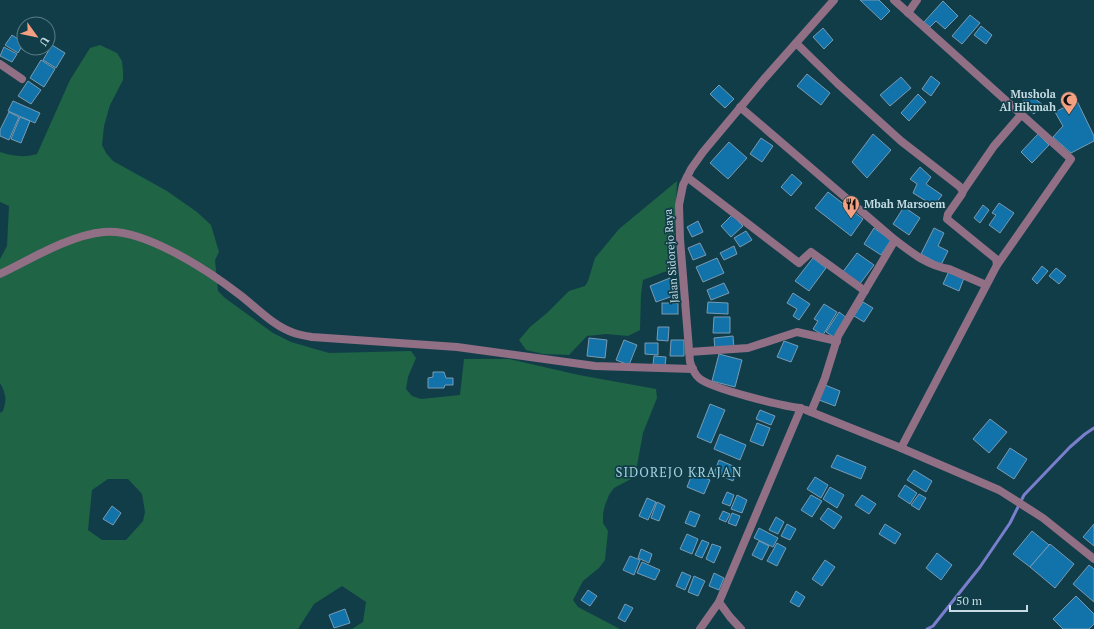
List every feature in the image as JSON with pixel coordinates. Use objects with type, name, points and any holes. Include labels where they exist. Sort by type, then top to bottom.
[{"type":"street","name":"Jalan Sidorejo Raya","points":[[693,369],[690,362],[689,352],[680,239],[679,205],[683,185],[703,152],[740,107],[834,0]]},
{"type":"street","points":[[894,0],[1071,159],[997,265],[901,448]]},
{"type":"street","points":[[908,13],[917,0]]},
{"type":"street","points":[[796,43],[837,83],[901,140],[959,186],[963,192]]},
{"type":"street","points":[[0,64],[22,79]]},
{"type":"street","points":[[740,107],[919,259],[949,269],[986,285]]},
{"type":"street","points":[[997,265],[996,259],[992,255],[947,219],[948,214],[994,146],[1021,115]]},
{"type":"street","points":[[687,177],[798,263],[811,252],[865,291]]},
{"type":"street","points":[[0,274],[56,247],[86,236],[104,232],[119,232],[156,243],[202,269],[234,290],[284,329],[295,334],[312,337],[457,347],[595,366],[693,369],[700,380],[784,406],[799,415],[810,412],[901,448],[999,490],[1043,518],[1094,559]]},
{"type":"street","points":[[810,412],[825,378],[838,336],[895,240]]},
{"type":"street","points":[[689,352],[748,348],[797,332],[837,341]]},
{"type":"street","points":[[700,629],[719,602],[799,415]]},
{"type":"street","points":[[719,602],[741,629]]},
{"type":"green space","points":[[100,45],[117,53],[122,61],[123,80],[110,105],[104,126],[102,145],[106,153],[113,161],[167,191],[197,212],[211,225],[219,252],[215,260],[218,291],[225,298],[273,333],[291,342],[329,353],[411,351],[416,358],[408,377],[406,389],[412,396],[421,399],[460,395],[464,359],[509,359],[579,375],[656,389],[657,398],[643,433],[636,471],[631,479],[614,488],[605,505],[603,523],[608,531],[605,560],[599,568],[583,581],[573,600],[578,607],[620,629],[352,629],[363,622],[366,602],[342,586],[314,604],[298,629],[0,629],[0,413],[3,411],[5,394],[0,383],[0,259],[7,246],[9,206],[0,202],[0,152],[18,156],[37,154],[70,80],[90,48]],"holes":[[[108,479],[128,479],[142,494],[145,512],[143,521],[126,540],[102,540],[88,530],[92,490]]]},
{"type":"green space","points":[[677,181],[675,270],[664,272],[643,280],[640,330],[628,336],[606,334],[587,336],[569,355],[543,354],[526,350],[519,340],[530,327],[547,313],[569,291],[585,286],[595,258],[619,229]]},
{"type":"building","points":[[860,0],[879,0],[890,11],[881,20]]},
{"type":"building","points":[[943,1],[958,16],[945,29],[936,21],[930,27],[924,22]]},
{"type":"building","points":[[970,15],[980,23],[962,44],[952,36]]},
{"type":"building","points":[[981,26],[992,35],[986,44],[974,35]]},
{"type":"building","points":[[823,28],[833,40],[824,49],[813,37]]},
{"type":"building","points":[[12,35],[16,38],[16,52],[5,45]]},
{"type":"building","points":[[4,47],[16,53],[12,62],[0,56]]},
{"type":"building","points":[[56,47],[65,53],[56,68],[43,60],[45,56],[56,56]]},
{"type":"building","points":[[41,60],[55,69],[44,87],[30,78]]},
{"type":"building","points":[[807,74],[830,93],[821,105],[797,86]]},
{"type":"building","points":[[931,76],[940,83],[931,96],[922,89]]},
{"type":"building","points":[[901,77],[911,88],[890,106],[880,95]]},
{"type":"building","points":[[28,81],[41,90],[31,104],[18,96]]},
{"type":"building","points":[[719,85],[734,99],[725,108],[710,94]]},
{"type":"building","points":[[918,94],[926,102],[909,121],[901,113]]},
{"type":"building","points":[[1028,94],[1042,104],[1034,114],[1021,104]]},
{"type":"building","points":[[13,101],[40,113],[35,123],[8,111]]},
{"type":"building","points":[[1077,101],[1094,136],[1094,141],[1071,153],[1053,137],[1063,126],[1055,112]]},
{"type":"building","points":[[9,112],[19,117],[9,140],[0,136],[0,130]]},
{"type":"building","points":[[20,117],[30,121],[21,143],[11,139]]},
{"type":"building","points":[[873,134],[891,150],[867,178],[852,162]]},
{"type":"building","points":[[1038,134],[1049,145],[1032,163],[1021,152]]},
{"type":"building","points":[[761,138],[773,146],[762,162],[750,154]]},
{"type":"building","points":[[729,142],[747,158],[728,179],[710,163]]},
{"type":"building","points":[[920,167],[931,177],[926,184],[942,195],[934,206],[913,193],[917,184],[910,179]]},
{"type":"building","points":[[792,174],[802,183],[791,196],[781,187]]},
{"type":"building","points":[[828,192],[863,219],[851,236],[815,208]]},
{"type":"building","points":[[999,203],[1014,213],[1000,233],[989,225],[996,215],[992,213]]},
{"type":"building","points":[[983,205],[989,210],[980,223],[974,218]]},
{"type":"building","points":[[904,207],[920,218],[909,235],[893,224]]},
{"type":"building","points":[[732,215],[743,226],[731,237],[721,226]]},
{"type":"building","points":[[698,221],[703,232],[692,237],[687,227]]},
{"type":"building","points":[[874,228],[891,240],[881,255],[864,244]]},
{"type":"building","points":[[934,228],[944,233],[938,246],[948,251],[941,265],[921,254]]},
{"type":"building","points":[[746,231],[752,240],[740,247],[734,238]]},
{"type":"building","points":[[700,243],[706,255],[693,260],[688,248]]},
{"type":"building","points":[[734,246],[737,254],[724,260],[720,253]]},
{"type":"building","points":[[857,253],[874,265],[859,285],[842,273]]},
{"type":"building","points":[[717,258],[724,273],[703,282],[696,267]]},
{"type":"building","points":[[813,258],[826,268],[809,291],[795,281]]},
{"type":"building","points":[[1042,266],[1048,271],[1037,284],[1032,279]]},
{"type":"building","points":[[1056,268],[1066,276],[1059,284],[1049,276]]},
{"type":"building","points":[[949,271],[964,278],[959,291],[943,284]]},
{"type":"building","points":[[670,278],[676,295],[656,302],[650,286]]},
{"type":"building","points":[[724,283],[729,293],[711,300],[707,290]]},
{"type":"building","points":[[793,293],[810,304],[799,320],[793,316],[797,309],[787,303]]},
{"type":"building","points":[[708,302],[728,303],[728,314],[707,313]]},
{"type":"building","points":[[863,302],[873,308],[864,322],[854,316]]},
{"type":"building","points":[[662,303],[678,303],[678,314],[662,314]]},
{"type":"building","points":[[824,304],[837,312],[823,335],[813,329],[818,321],[814,319]]},
{"type":"building","points":[[839,312],[847,318],[834,337],[826,332]]},
{"type":"building","points":[[714,317],[730,317],[730,333],[713,333]]},
{"type":"building","points":[[658,327],[669,327],[668,341],[657,340]]},
{"type":"building","points":[[733,336],[734,348],[715,350],[714,338]]},
{"type":"building","points":[[589,338],[607,340],[605,358],[587,356]]},
{"type":"building","points":[[624,340],[637,345],[629,365],[616,360]]},
{"type":"building","points":[[671,340],[684,340],[684,356],[670,356]]},
{"type":"building","points":[[784,341],[798,346],[791,362],[777,357]]},
{"type":"building","points":[[645,343],[658,343],[658,355],[645,354]]},
{"type":"building","points":[[719,354],[742,360],[735,387],[712,381]]},
{"type":"building","points":[[654,356],[666,357],[665,366],[653,365]]},
{"type":"building","points":[[433,372],[444,372],[446,378],[453,378],[453,385],[445,385],[444,388],[428,388],[428,378],[433,377]]},
{"type":"building","points":[[825,385],[840,391],[835,406],[819,400]]},
{"type":"building","points":[[710,404],[725,410],[711,443],[697,437]]},
{"type":"building","points":[[760,410],[775,416],[771,425],[756,419]]},
{"type":"building","points":[[990,419],[1007,432],[989,453],[973,439]]},
{"type":"building","points":[[757,423],[770,428],[763,446],[750,441]]},
{"type":"building","points":[[720,434],[746,445],[740,460],[714,449]]},
{"type":"building","points":[[1010,448],[1027,459],[1014,479],[997,468]]},
{"type":"building","points":[[837,455],[866,467],[861,479],[831,467]]},
{"type":"building","points":[[719,460],[738,468],[733,481],[714,473]]},
{"type":"building","points":[[914,470],[932,481],[926,492],[907,480]]},
{"type":"building","points":[[693,472],[710,480],[704,494],[687,487]]},
{"type":"building","points":[[815,477],[828,485],[821,498],[807,489]]},
{"type":"building","points":[[905,485],[917,493],[910,504],[898,496]]},
{"type":"building","points":[[830,487],[844,495],[837,508],[823,499]]},
{"type":"building","points":[[727,492],[734,495],[730,506],[722,503]]},
{"type":"building","points":[[919,494],[926,498],[919,510],[911,505]]},
{"type":"building","points":[[737,495],[747,500],[742,513],[731,509]]},
{"type":"building","points":[[811,495],[822,501],[812,517],[801,510]]},
{"type":"building","points":[[862,495],[876,504],[869,514],[855,505]]},
{"type":"building","points":[[647,498],[656,502],[648,520],[639,516]]},
{"type":"building","points":[[657,502],[665,506],[659,521],[651,518]]},
{"type":"building","points":[[112,506],[121,513],[113,525],[103,519]]},
{"type":"building","points":[[828,508],[842,517],[834,529],[820,519]]},
{"type":"building","points":[[690,511],[700,515],[695,527],[685,523]]},
{"type":"building","points":[[723,511],[730,514],[726,522],[719,519]]},
{"type":"building","points":[[732,513],[740,516],[736,526],[728,523]]},
{"type":"building","points":[[776,517],[784,522],[778,534],[769,530]]},
{"type":"building","points":[[787,524],[796,529],[790,540],[781,536]]},
{"type":"building","points":[[885,524],[901,534],[895,544],[879,534]]},
{"type":"building","points":[[1094,524],[1094,546],[1083,537]]},
{"type":"building","points":[[759,528],[778,538],[773,547],[754,538]]},
{"type":"building","points":[[1032,531],[1049,545],[1030,567],[1013,554]]},
{"type":"building","points":[[687,534],[698,539],[692,554],[680,549]]},
{"type":"building","points":[[702,540],[709,543],[702,558],[695,555]]},
{"type":"building","points":[[759,541],[769,546],[762,560],[752,555]]},
{"type":"building","points":[[777,543],[786,548],[777,566],[767,561]]},
{"type":"building","points":[[712,544],[721,547],[714,563],[706,559]]},
{"type":"building","points":[[1050,544],[1074,564],[1055,588],[1030,567]]},
{"type":"building","points":[[641,549],[652,554],[649,563],[638,558]]},
{"type":"building","points":[[937,553],[952,565],[941,580],[926,568]]},
{"type":"building","points":[[630,556],[640,560],[634,575],[623,570]]},
{"type":"building","points":[[825,560],[835,567],[822,586],[812,579]]},
{"type":"building","points":[[642,562],[660,570],[655,580],[637,573]]},
{"type":"building","points":[[1089,565],[1094,569],[1094,602],[1073,584]]},
{"type":"building","points":[[682,572],[691,576],[685,590],[676,586]]},
{"type":"building","points":[[714,573],[724,578],[719,590],[709,586]]},
{"type":"building","points":[[694,576],[705,581],[698,596],[688,592]]},
{"type":"building","points":[[588,590],[597,596],[590,606],[581,600]]},
{"type":"building","points":[[796,591],[805,597],[799,607],[790,602]]},
{"type":"building","points":[[1076,596],[1094,614],[1094,624],[1089,629],[1063,629],[1053,619]]},
{"type":"building","points":[[625,604],[633,608],[625,622],[618,618]]},
{"type":"building","points":[[345,609],[350,623],[334,628],[329,615]]},
{"type":"waterway","points":[[927,629],[933,626],[980,567],[1010,523],[1024,495],[1070,447],[1094,428]]},
{"type":"place","name":"Mushola Al Hikmah","points":[[1069,115]]},
{"type":"place","name":"Mbah Marsoem","points":[[851,219]]},
{"type":"district","name":"SIDOREJO KRAJAN","points":[[679,472]]}]
